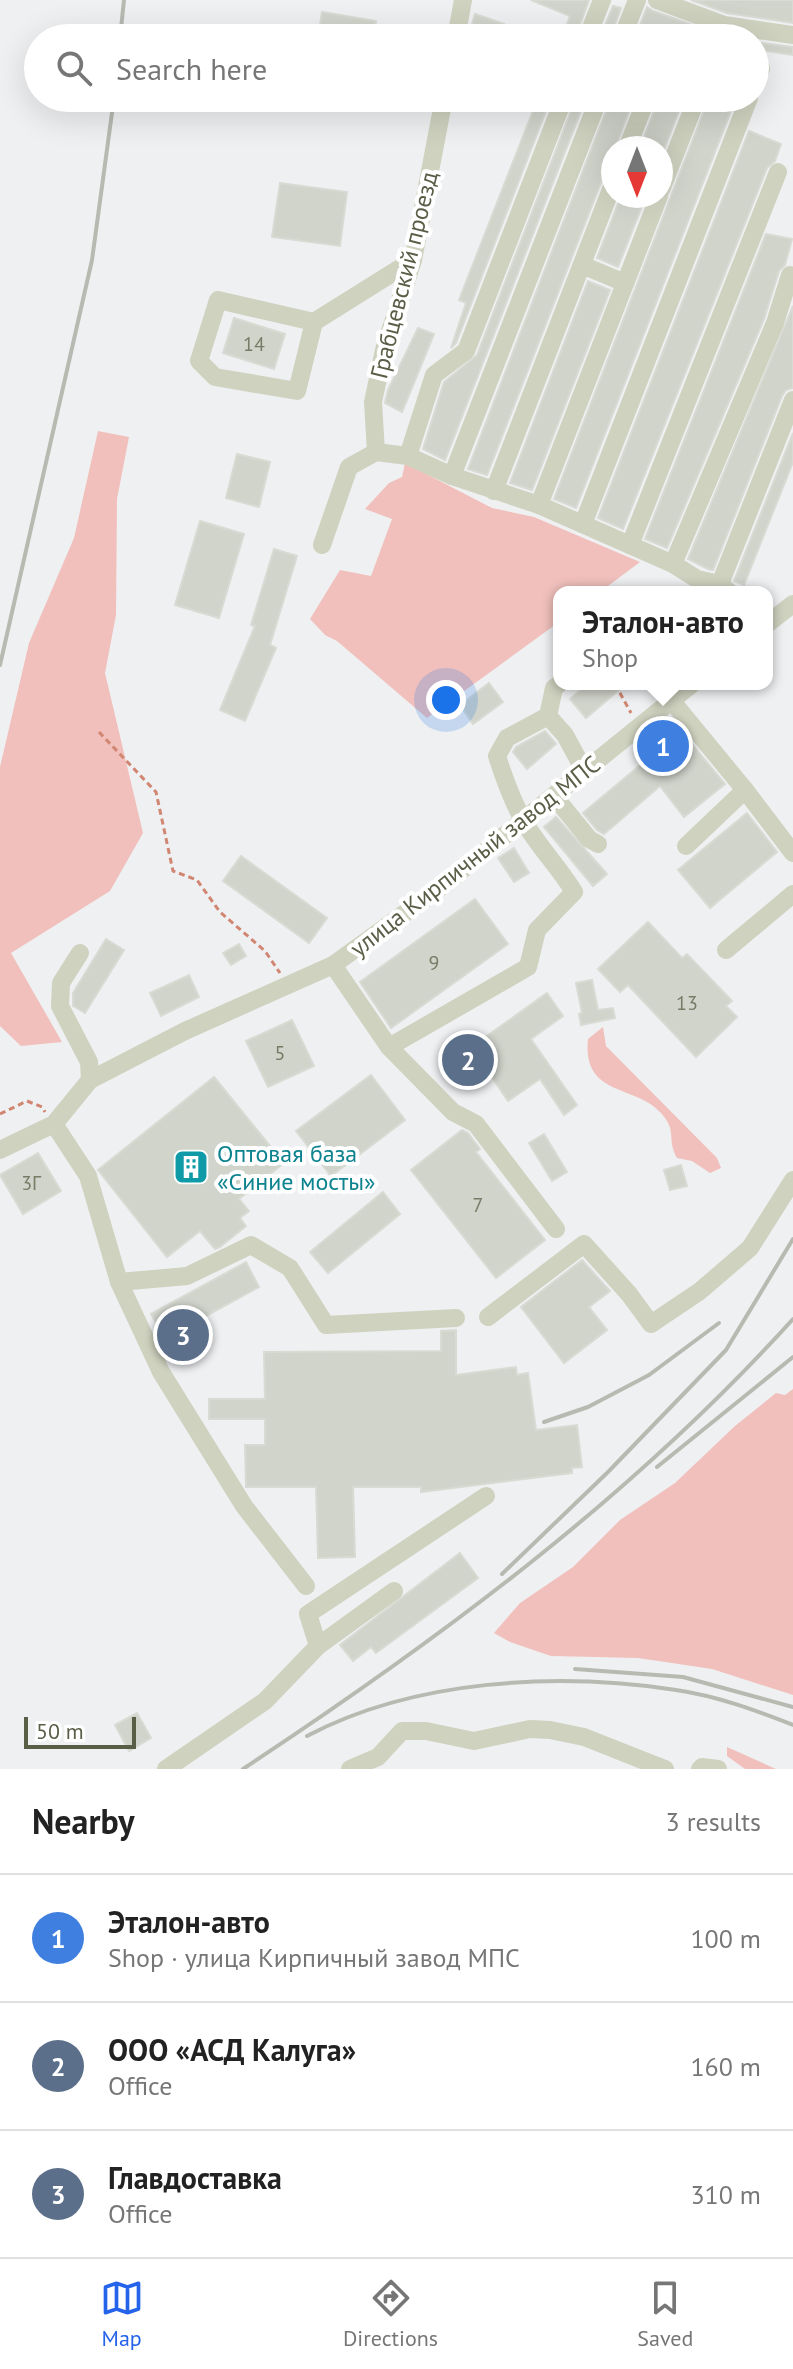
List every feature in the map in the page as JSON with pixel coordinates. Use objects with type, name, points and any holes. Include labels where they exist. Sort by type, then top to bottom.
[{"type":"street","points":[[459,24],[463,0]]},
{"type":"street","points":[[593,24],[602,0]]},
{"type":"street","points":[[657,0],[721,24]]},
{"type":"street","points":[[627,24],[633,1]]},
{"type":"street","points":[[769,32],[793,35]]},
{"type":"street","name":"Грабцевский проезд","points":[[376,452],[373,402],[384,350],[413,260],[441,112]]},
{"type":"street","points":[[408,456],[434,375],[466,351],[559,112]]},
{"type":"street","points":[[452,476],[594,112]]},
{"type":"street","points":[[632,136],[641,112]]},
{"type":"street","points":[[673,159],[692,112]]},
{"type":"street","points":[[583,524],[744,112]]},
{"type":"street","points":[[630,545],[778,172]]},
{"type":"street","points":[[494,491],[604,208]]},
{"type":"street","points":[[539,505],[654,208]]},
{"type":"street","points":[[314,322],[218,300],[199,361],[215,377],[297,391],[314,322],[413,260]]},
{"type":"street","points":[[582,265],[625,283]]},
{"type":"street","points":[[673,564],[775,323],[790,275]]},
{"type":"street","points":[[726,586],[793,400]]},
{"type":"street","points":[[322,545],[349,467],[376,452],[408,456],[452,476],[539,505],[673,564],[697,579],[719,586]]},
{"type":"street","points":[[389,1047],[528,967],[537,930],[574,892],[523,821],[497,756],[507,738],[548,716],[554,690]]},
{"type":"street","name":"улица Кирпичный завод МПС","points":[[0,1150],[54,1124],[90,1080],[185,1031],[333,965],[437,890],[684,690]]},
{"type":"street","points":[[671,700],[793,853]]},
{"type":"street","points":[[548,716],[565,735],[585,772]]},
{"type":"street","points":[[686,846],[745,790]]},
{"type":"street","points":[[554,796],[589,839],[598,844]]},
{"type":"street","points":[[726,950],[793,894]]},
{"type":"street","points":[[80,953],[61,983],[60,1006],[89,1062],[90,1080]]},
{"type":"street","points":[[333,965],[389,1047],[453,1112],[476,1124],[556,1229]]},
{"type":"street","points":[[54,1124],[88,1176],[119,1282],[161,1372],[244,1506],[306,1586]]},
{"type":"street","points":[[488,1317],[584,1244],[651,1324],[700,1291],[750,1248],[793,1180]]},
{"type":"street","points":[[119,1282],[187,1276],[251,1245],[290,1268],[326,1325],[456,1318]]},
{"type":"street","points":[[318,1646],[308,1614],[486,1496]]},
{"type":"street","points":[[166,1769],[265,1701],[318,1646],[394,1591]]},
{"type":"street","points":[[350,1769],[378,1757],[402,1731],[426,1731],[474,1741],[530,1729],[584,1737],[665,1769]]},
{"type":"street","points":[[700,1769],[718,1769]]},
{"type":"path","points":[[618,690],[639,726]]},
{"type":"path","points":[[99,732],[156,792],[173,871],[197,880],[220,912],[265,951],[289,986]]},
{"type":"path","points":[[0,1114],[27,1101],[42,1107],[54,1124]]},
{"type":"shaded area","points":[[98,431],[129,437],[117,499],[116,615],[105,673],[143,833],[110,891],[11,953],[62,1042],[21,1046],[0,1026],[0,767],[29,643],[74,538]]},
{"type":"shaded area","points":[[405,463],[492,508],[534,517],[640,562],[608,586],[553,586],[553,626],[427,718],[337,641],[325,635],[310,619],[340,570],[371,576],[392,519],[365,509],[389,483],[402,477]]},
{"type":"shaded area","points":[[603,1027],[606,1046],[717,1158],[721,1168],[710,1173],[692,1161],[677,1158],[671,1130],[661,1113],[638,1097],[612,1087],[593,1071],[588,1058],[588,1039]]},
{"type":"shaded area","points":[[793,1389],[793,1695],[712,1669],[638,1658],[551,1656],[494,1633],[520,1603],[573,1567],[620,1520],[675,1483],[735,1426],[776,1393],[785,1395]]},
{"type":"shaded area","points":[[727,1747],[776,1769],[745,1769],[727,1756]]},
{"type":"building","points":[[531,0],[589,0],[580,24],[567,24],[570,16]]},
{"type":"building","points":[[691,0],[793,0],[793,23],[727,13]]},
{"type":"building","points":[[613,6],[621,8],[615,24],[606,24]]},
{"type":"building","points":[[647,7],[690,24],[641,24]]},
{"type":"building","points":[[322,12],[376,21],[375,24],[320,24]]},
{"type":"building","points":[[475,14],[504,24],[472,24]]},
{"type":"building","points":[[769,44],[793,47],[793,55],[769,51]]},
{"type":"building","points":[[533,112],[546,112],[456,343],[451,348],[466,303],[459,300]]},
{"type":"building","points":[[571,112],[581,112],[445,460],[423,449],[444,382],[477,355]]},
{"type":"building","points":[[606,112],[629,112],[620,136],[601,136],[601,183],[487,475],[468,469]]},
{"type":"building","points":[[654,112],[679,112],[669,136],[645,136]]},
{"type":"building","points":[[704,112],[731,112],[576,508],[554,499],[666,208],[673,208],[673,191]]},
{"type":"building","points":[[749,131],[781,144],[775,161],[767,168],[623,529],[598,518]]},
{"type":"building","points":[[280,183],[347,192],[340,246],[272,237]]},
{"type":"building","points":[[616,208],[641,208],[618,267],[597,258]]},
{"type":"building","points":[[766,234],[792,239],[785,265],[779,271],[764,319],[667,548],[645,539]]},
{"type":"building","points":[[588,281],[610,290],[532,490],[510,483]]},
{"type":"building","points":[[793,306],[793,388],[786,390],[782,396],[713,570],[708,569],[688,559]]},
{"type":"building","points":[[234,318],[285,334],[274,369],[223,353]]},
{"type":"building","points":[[418,328],[434,334],[402,412],[385,403],[388,390]]},
{"type":"building","points":[[793,433],[793,462],[744,585],[734,581]]},
{"type":"building","points":[[237,454],[270,462],[259,507],[226,498]]},
{"type":"building","points":[[200,521],[244,534],[219,618],[175,605]]},
{"type":"building","points":[[274,549],[297,556],[270,645],[276,648],[245,721],[220,710],[255,626],[251,625]]},
{"type":"building","points":[[489,683],[503,702],[473,724],[460,705]]},
{"type":"building","points":[[580,690],[619,690],[586,718],[570,699]]},
{"type":"building","points":[[545,731],[556,744],[527,769],[513,752],[516,747]]},
{"type":"building","points":[[681,731],[725,784],[684,817],[660,786],[604,834],[597,830],[583,813]]},
{"type":"building","points":[[747,813],[777,852],[710,908],[678,870]]},
{"type":"building","points":[[556,817],[607,874],[593,886],[544,827]]},
{"type":"building","points":[[514,848],[529,873],[514,882],[498,858]]},
{"type":"building","points":[[241,856],[327,918],[309,943],[223,881]]},
{"type":"building","points":[[475,899],[508,944],[391,1028],[360,982]]},
{"type":"building","points":[[648,922],[682,958],[687,954],[732,1001],[726,1006],[737,1017],[696,1057],[628,985],[620,992],[598,969]]},
{"type":"building","points":[[106,939],[124,950],[85,1013],[73,1006],[73,993]]},
{"type":"building","points":[[239,944],[246,956],[231,965],[223,953]]},
{"type":"building","points":[[189,975],[199,997],[161,1016],[150,993]]},
{"type":"building","points":[[592,980],[598,1010],[613,1008],[615,1018],[581,1025],[579,1014],[582,1013],[576,983]]},
{"type":"building","points":[[547,993],[563,1016],[531,1039],[577,1105],[564,1115],[540,1079],[508,1101],[487,1070],[465,1086],[449,1063]]},
{"type":"building","points":[[292,1020],[314,1066],[268,1087],[246,1041]]},
{"type":"building","points":[[371,1075],[405,1120],[331,1176],[296,1131]]},
{"type":"building","name":"Оптовая база «Синие мосты»","points":[[214,1077],[284,1163],[239,1199],[249,1211],[240,1218],[246,1226],[220,1247],[215,1249],[200,1231],[167,1257],[98,1170]]},
{"type":"building","points":[[462,1130],[468,1133],[480,1149],[476,1152],[545,1240],[496,1278],[411,1170]]},
{"type":"building","points":[[544,1134],[567,1172],[552,1181],[529,1143]]},
{"type":"building","points":[[38,1153],[61,1191],[23,1214],[0,1175]]},
{"type":"building","points":[[681,1165],[687,1186],[670,1190],[664,1170]]},
{"type":"building","points":[[383,1192],[400,1214],[328,1273],[310,1252]]},
{"type":"building","points":[[582,1260],[610,1291],[589,1307],[607,1330],[564,1363],[521,1307]]},
{"type":"building","points":[[246,1262],[259,1287],[184,1328],[198,1353],[178,1364],[151,1314]]},
{"type":"building","points":[[456,1330],[456,1375],[516,1367],[517,1375],[528,1373],[536,1430],[577,1425],[582,1467],[572,1468],[572,1473],[421,1492],[421,1487],[353,1487],[355,1557],[318,1558],[316,1487],[246,1487],[245,1445],[265,1445],[265,1419],[209,1419],[209,1399],[265,1399],[264,1352],[441,1351],[441,1331]]},
{"type":"building","points":[[460,1553],[478,1578],[376,1653],[371,1647],[353,1661],[340,1645]]},
{"type":"building","points":[[137,1713],[151,1738],[129,1751],[115,1725]]},
{"type":"railway","points":[[121,24],[124,0]]},
{"type":"railway","points":[[0,665],[92,260],[112,112]]},
{"type":"railway","points":[[502,1574],[608,1472],[726,1350],[793,1239]]},
{"type":"railway","points":[[243,1769],[390,1669],[532,1561],[668,1445],[732,1384],[793,1319]]},
{"type":"railway","points":[[544,1422],[588,1407],[649,1375],[719,1323]]},
{"type":"railway","points":[[657,1467],[793,1357]]},
{"type":"railway","points":[[575,1669],[683,1677],[793,1707]]},
{"type":"railway","points":[[307,1736],[393,1702],[487,1685],[535,1682],[630,1684],[676,1690],[736,1704],[793,1725]]},
{"type":"place","name":"Эталон-авто","points":[[663,746]]},
{"type":"place","name":"ООО «АСД Калуга»","points":[[468,1060]]},
{"type":"place","name":"Оптовая база «Синие мосты»","points":[[191,1167]]},
{"type":"place","name":"Главдоставка","points":[[183,1335]]}]
